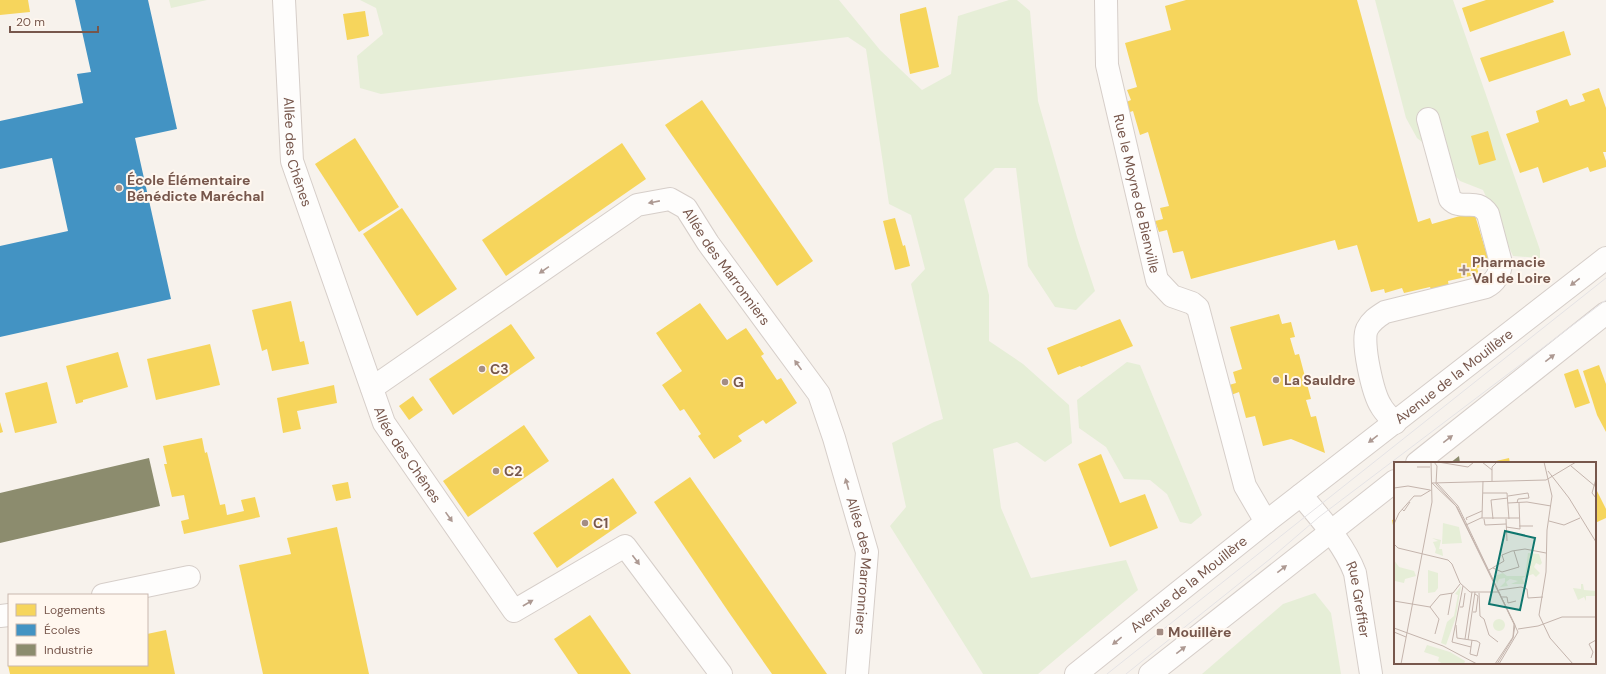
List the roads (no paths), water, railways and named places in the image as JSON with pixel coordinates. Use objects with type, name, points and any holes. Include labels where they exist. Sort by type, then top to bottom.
[{"type":"street","name":"Allée des Chênes","points":[[284,0],[292,161],[384,423],[514,611],[625,546],[721,674]]},
{"type":"street","name":"Rue le Moyne de Bienville","points":[[1106,0],[1107,65],[1157,280],[1172,296],[1192,303],[1198,308],[1246,486],[1266,522]]},
{"type":"street","points":[[1395,423],[1381,406],[1373,388],[1365,342],[1367,330],[1374,319],[1385,312],[1486,287],[1494,283],[1500,270],[1501,263],[1488,214],[1483,207],[1476,204],[1461,205],[1454,203],[1450,199],[1428,119]]},
{"type":"street","name":"Allée des Marronniers","points":[[372,388],[637,205],[670,199],[686,208],[708,243],[819,394],[834,438],[867,552],[857,674]]},
{"type":"street","name":"Avenue de la Mouillère","points":[[1076,674],[1266,522],[1606,258]]},
{"type":"street","points":[[1418,462],[1606,313]]},
{"type":"street","points":[[1150,674],[1394,482]]},
{"type":"street","points":[[1301,495],[1330,531]]},
{"type":"street","name":"Rue Greffier","points":[[1330,531],[1348,558],[1355,573],[1371,674]]},
{"type":"street","points":[[108,594],[189,577]]},
{"type":"tram line","points":[[1107,674],[1606,278]]},
{"type":"tram line","points":[[1126,674],[1270,559],[1319,517],[1606,300]]},
{"type":"place","name":"École Élémentaire Bénédicte Maréchal","points":[[119,188]]},
{"type":"place","name":"Pharmacie Val de Loire","points":[[1464,270]]},
{"type":"place","name":"C3","points":[[482,369]]},
{"type":"place","name":"La Sauldre","points":[[1276,380]]},
{"type":"place","name":"G","points":[[725,382]]},
{"type":"place","name":"C2","points":[[496,471]]},
{"type":"place","name":"C1","points":[[585,523]]},
{"type":"place","name":"Mouillère","points":[[1160,632]]}]
